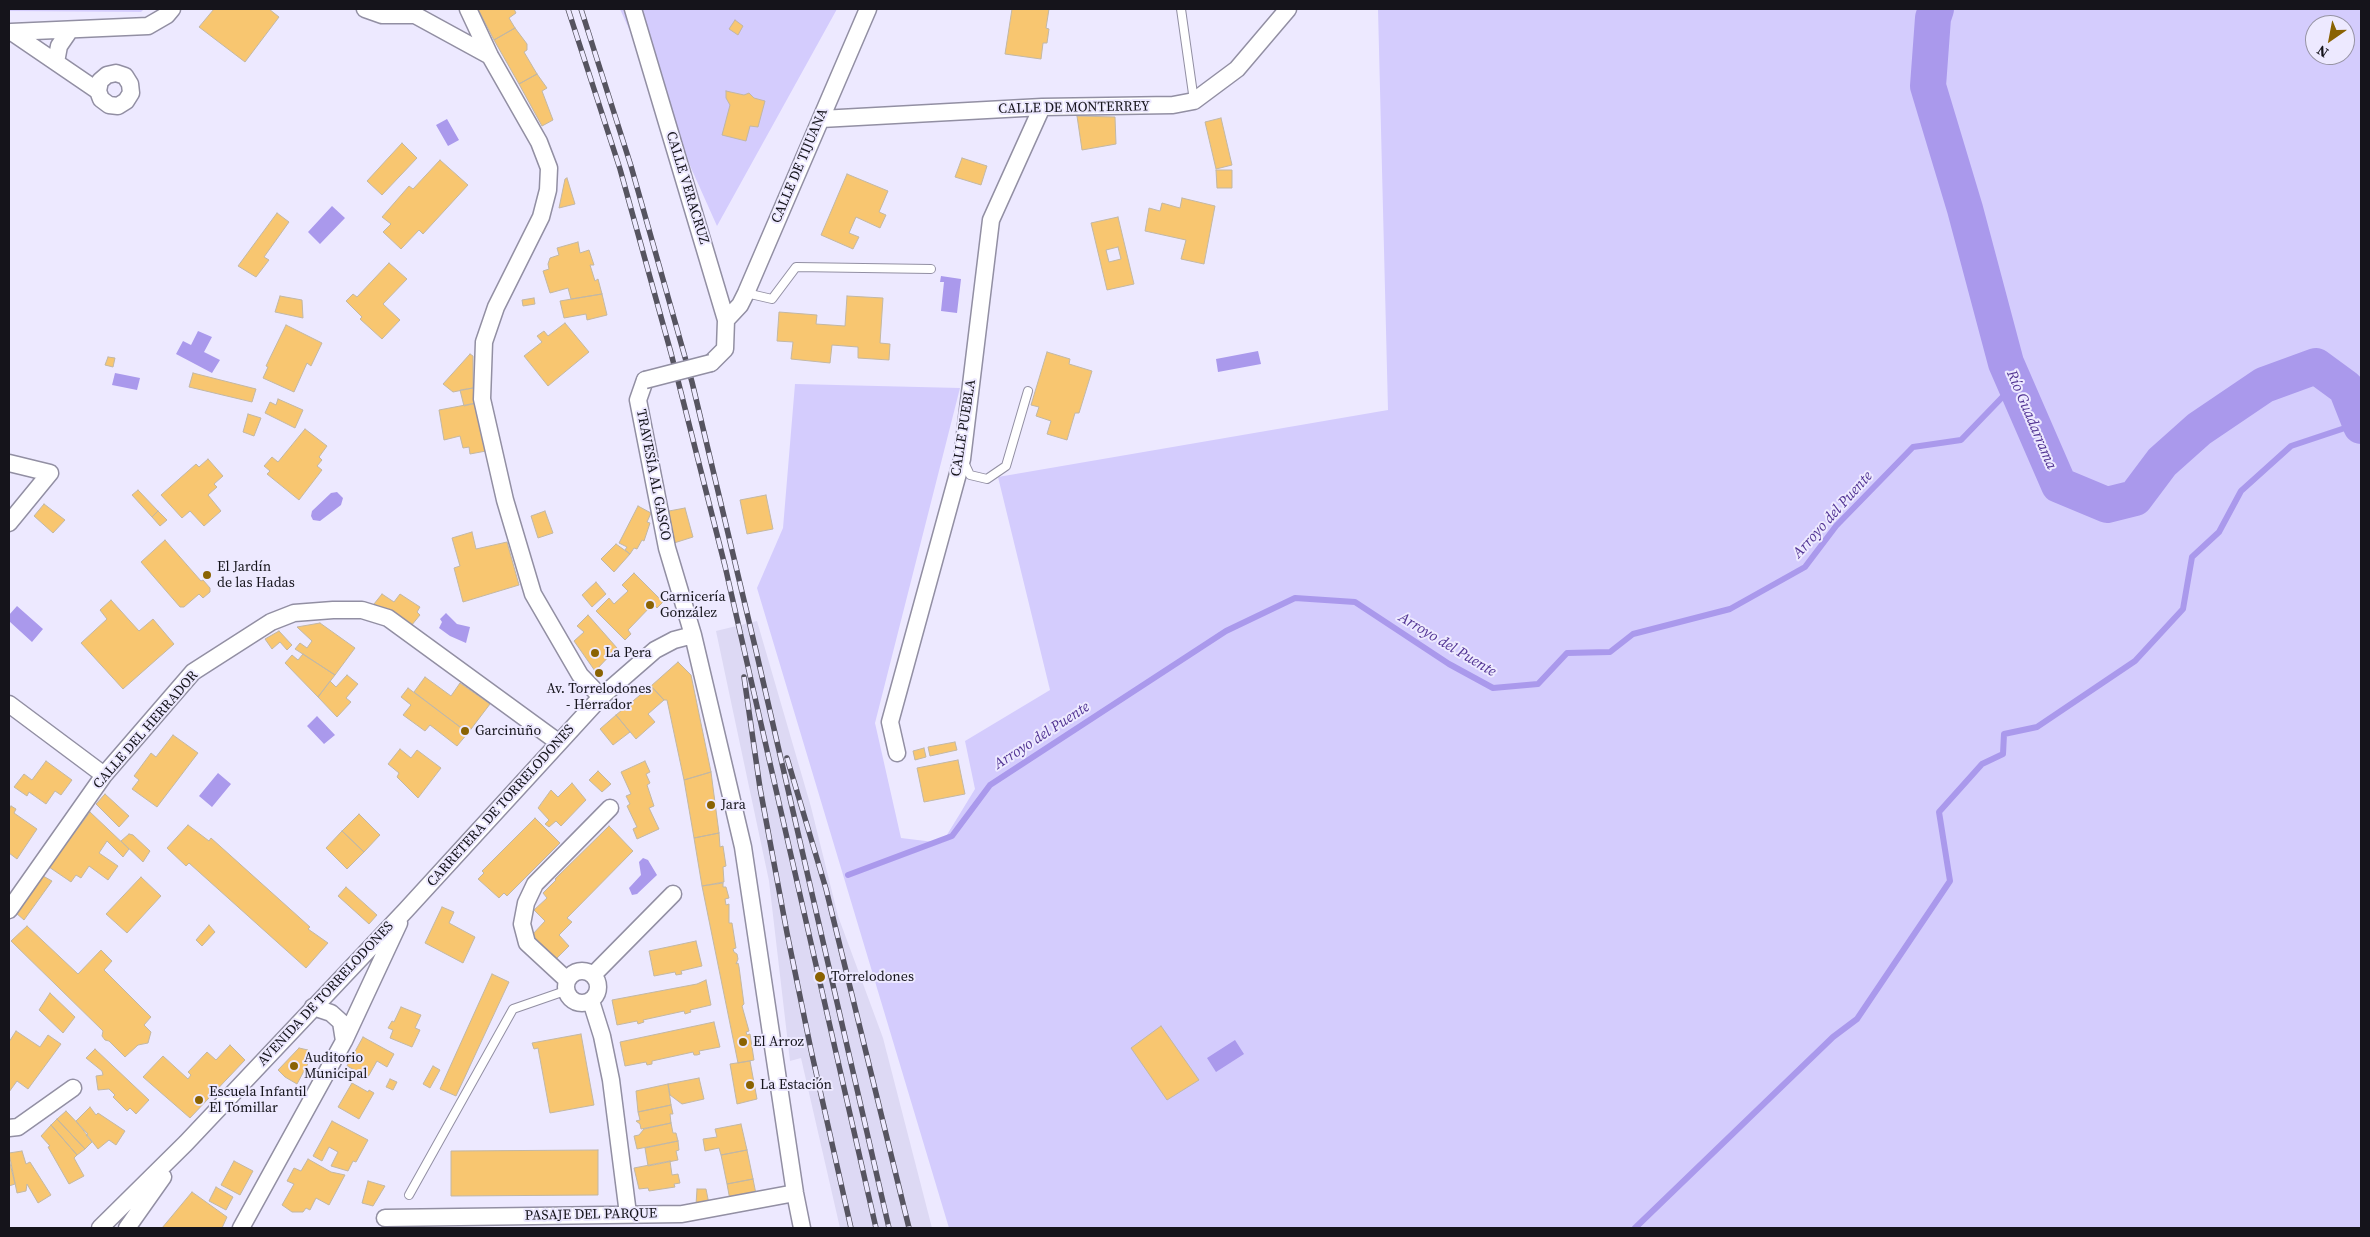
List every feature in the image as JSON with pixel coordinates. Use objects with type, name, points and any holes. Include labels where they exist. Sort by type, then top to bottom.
[{"type":"street","points":[[11,32],[148,26],[172,9]]},
{"type":"street","points":[[365,9],[382,15],[415,15],[490,56]]},
{"type":"street","points":[[468,9],[490,56],[539,142],[549,168],[548,190],[541,217],[496,306],[484,342],[482,399],[505,500],[533,594],[580,675],[601,697]]},
{"type":"street","name":"CALLE VERACRUZ","points":[[633,9],[726,320],[725,349],[711,363]]},
{"type":"street","name":"CALLE DE TIJUANA","points":[[726,320],[740,305],[746,293],[868,9]]},
{"type":"street","name":"CALLE DE MONTERREY","points":[[821,119],[1042,107],[1173,106],[1194,101],[1237,70],[1288,9]]},
{"type":"street","points":[[56,62],[59,46],[70,30]]},
{"type":"street","points":[[11,32],[98,91]]},
{"type":"street","name":"CALLE PUEBLA","points":[[897,753],[890,722],[962,458],[991,220],[1042,107]]},
{"type":"street","name":"TRAVESÍA AL GASCO","points":[[711,363],[645,380],[638,400],[667,548],[693,635],[743,847],[795,1193],[802,1228]]},
{"type":"street","points":[[9,463],[50,473],[9,523]]},
{"type":"street","name":"CALLE DEL HERRADOR","points":[[9,910],[104,775],[193,672],[271,622],[294,614],[333,610],[362,610],[388,618],[558,742]]},
{"type":"street","name":"CARRETERA DE TORRELODONES","points":[[406,910],[601,697],[654,650],[674,640],[693,635]]},
{"type":"street","points":[[9,704],[104,775]]},
{"type":"street","points":[[566,985],[579,971],[593,975],[598,985],[598,990],[591,1001],[583,1004],[576,1003],[569,998],[566,985],[527,943],[522,924],[526,903],[536,884],[610,808]]},
{"type":"street","points":[[593,975],[673,894]]},
{"type":"street","points":[[242,1228],[344,1041],[406,910]]},
{"type":"street","name":"AVENIDA DE TORRELODONES","points":[[100,1228],[186,1143],[406,910]]},
{"type":"street","points":[[591,1001],[602,1036],[611,1080],[628,1214]]},
{"type":"street","points":[[313,1008],[331,1012],[341,1022],[344,1041]]},
{"type":"street","points":[[9,1128],[18,1127],[73,1088]]},
{"type":"street","points":[[127,1228],[186,1143]]},
{"type":"street","name":"PASAJE DEL PARQUE","points":[[385,1218],[682,1214],[795,1193]]},
{"type":"lane","points":[[1181,9],[1194,101]]},
{"type":"lane","points":[[746,293],[772,299],[796,267],[931,269]]},
{"type":"lane","points":[[962,458],[970,475],[987,479],[1006,466],[1028,390]]},
{"type":"lane","points":[[409,1195],[513,1009],[566,985]]},
{"type":"shaded area","points":[[9,9],[144,9],[141,12],[9,11]]},
{"type":"shaded area","points":[[620,9],[837,9],[717,226]]},
{"type":"shaded area","points":[[1378,9],[2361,9],[2361,1228],[949,1228],[757,588],[783,528],[795,384],[960,388],[875,723],[901,838],[942,843],[975,789],[965,741],[1050,690],[998,477],[1388,410]]},
{"type":"shaded area","points":[[447,119],[459,140],[448,146],[436,125]]},
{"type":"shaded area","points":[[332,206],[345,218],[320,244],[308,232]]},
{"type":"shaded area","points":[[941,276],[961,279],[957,313],[941,311],[944,282],[940,282]]},
{"type":"shaded area","points":[[198,331],[212,337],[204,352],[220,360],[212,373],[176,354],[183,341],[191,345]]},
{"type":"shaded area","points":[[1258,351],[1261,364],[1218,372],[1216,359]]},
{"type":"shaded area","points":[[115,373],[140,378],[137,390],[112,385]]},
{"type":"shaded area","points":[[337,492],[343,498],[341,505],[320,521],[313,520],[311,516],[312,511],[331,493]]},
{"type":"shaded area","points":[[17,606],[43,629],[32,642],[9,621],[9,615]]},
{"type":"shaded area","points":[[446,613],[457,624],[470,627],[466,643],[450,636],[439,628],[442,622],[440,619]]},
{"type":"shaded area","name":"Torrelodones","points":[[757,621],[811,807],[838,916],[883,1038],[932,1228],[840,1228],[801,1058],[790,1061],[769,881],[716,631]]},
{"type":"shaded area","points":[[317,716],[335,735],[324,744],[307,726]]},
{"type":"shaded area","points":[[218,773],[231,784],[212,807],[199,796]]},
{"type":"shaded area","points":[[643,858],[648,860],[657,875],[637,894],[632,895],[629,888],[641,875],[639,862]]},
{"type":"shaded area","points":[[1235,1040],[1244,1054],[1216,1072],[1207,1058]]},
{"type":"building","points":[[214,9],[269,9],[279,17],[245,62],[199,27]]},
{"type":"building","points":[[478,9],[514,9],[516,13],[509,18],[515,28],[494,40]]},
{"type":"building","points":[[1012,9],[1049,9],[1046,28],[1049,29],[1047,43],[1043,43],[1041,59],[1005,54]]},
{"type":"building","points":[[735,20],[743,26],[738,35],[729,29]]},
{"type":"building","points":[[515,28],[527,44],[527,50],[524,52],[537,74],[519,84],[494,40]]},
{"type":"building","points":[[537,74],[547,88],[542,91],[553,120],[542,126],[519,84]]},
{"type":"building","points":[[726,91],[744,95],[749,93],[754,98],[765,101],[758,127],[750,126],[746,141],[722,135],[730,105],[726,98]]},
{"type":"building","points":[[1077,116],[1115,117],[1116,144],[1082,150]]},
{"type":"building","points":[[1221,118],[1232,165],[1216,169],[1205,122]]},
{"type":"building","points":[[402,143],[417,158],[382,195],[367,181]]},
{"type":"building","points":[[962,158],[987,166],[981,185],[955,177]]},
{"type":"building","points":[[440,160],[468,185],[423,234],[419,230],[401,249],[383,232],[391,224],[382,217],[409,186],[413,189]]},
{"type":"building","points":[[1216,170],[1232,170],[1232,188],[1217,188]]},
{"type":"building","points":[[847,174],[888,191],[879,212],[886,215],[880,228],[856,217],[849,233],[859,237],[853,249],[821,235]]},
{"type":"building","points":[[567,178],[575,204],[559,208],[565,179]]},
{"type":"building","points":[[1182,198],[1215,206],[1204,264],[1181,259],[1186,240],[1145,231],[1149,208],[1160,211],[1162,203],[1180,208]]},
{"type":"building","points":[[277,213],[289,222],[264,257],[269,260],[256,277],[238,266]]},
{"type":"building","points":[[1118,217],[1134,284],[1107,290],[1091,223]],"holes":[[[1118,247],[1121,259],[1109,262],[1106,250]]]},
{"type":"building","points":[[578,242],[580,253],[589,250],[594,265],[590,265],[595,281],[598,279],[602,294],[571,299],[568,288],[550,293],[543,271],[549,269],[550,258],[559,255],[557,248]]},
{"type":"building","points":[[389,263],[407,279],[383,304],[400,320],[382,339],[360,319],[362,317],[346,301],[353,294],[357,297]]},
{"type":"building","points":[[602,294],[607,315],[587,320],[586,314],[564,318],[560,301]]},
{"type":"building","points":[[280,296],[302,300],[303,318],[275,312]]},
{"type":"building","points":[[847,296],[883,298],[880,343],[890,344],[889,360],[858,358],[858,347],[832,345],[830,363],[791,359],[793,342],[777,341],[779,312],[817,315],[816,324],[845,326]]},
{"type":"building","points":[[534,298],[535,304],[523,306],[522,300]]},
{"type":"building","points":[[565,323],[589,352],[548,386],[524,356],[542,342],[537,336],[544,331],[548,336]]},
{"type":"building","points":[[286,325],[322,343],[311,366],[307,363],[294,392],[263,378],[268,367],[266,366]]},
{"type":"building","points":[[1047,352],[1070,359],[1069,364],[1092,371],[1079,413],[1075,413],[1067,440],[1047,434],[1051,421],[1036,416],[1039,407],[1031,405]]},
{"type":"building","points":[[470,354],[473,356],[473,388],[453,392],[443,384]]},
{"type":"building","points":[[108,357],[115,358],[113,367],[105,365]]},
{"type":"building","points":[[193,373],[256,389],[252,402],[189,387]]},
{"type":"building","points":[[473,388],[476,403],[464,406],[460,390]]},
{"type":"building","points":[[278,399],[303,410],[295,428],[265,413],[270,402],[276,405]]},
{"type":"building","points":[[476,403],[486,451],[470,454],[469,447],[463,448],[460,436],[444,440],[439,410]]},
{"type":"building","points":[[248,414],[261,418],[254,436],[243,432]]},
{"type":"building","points":[[305,429],[327,446],[319,457],[322,460],[317,466],[322,470],[299,500],[267,474],[270,471],[264,466],[272,457],[278,462]]},
{"type":"building","points":[[208,459],[223,476],[214,484],[217,487],[208,495],[221,511],[204,526],[190,511],[182,518],[161,495],[196,464],[199,467]]},
{"type":"building","points":[[138,490],[158,511],[152,517],[132,495]]},
{"type":"building","points":[[766,495],[773,529],[747,534],[740,500]]},
{"type":"building","points":[[44,504],[65,520],[53,533],[34,516]]},
{"type":"building","points":[[638,506],[651,513],[647,522],[650,523],[644,541],[642,540],[637,549],[634,548],[630,554],[625,550],[627,547],[619,543]]},
{"type":"building","points":[[685,508],[693,537],[674,543],[666,514],[669,514],[669,511]]},
{"type":"building","points":[[158,511],[167,520],[160,526],[152,517]]},
{"type":"building","points":[[545,511],[553,533],[538,538],[531,516]]},
{"type":"building","points":[[472,532],[476,549],[507,542],[519,585],[463,602],[454,568],[460,566],[452,538]]},
{"type":"building","points":[[165,540],[201,581],[203,580],[210,588],[210,592],[203,598],[199,594],[184,607],[180,607],[141,562]]},
{"type":"building","points":[[616,544],[630,554],[614,572],[601,559]]},
{"type":"building","points":[[634,573],[663,602],[657,608],[653,604],[628,630],[631,634],[625,640],[596,611],[609,598],[614,604],[628,591],[622,585]]},
{"type":"building","points":[[596,582],[606,594],[592,607],[582,595]]},
{"type":"building","points":[[382,594],[394,602],[400,594],[420,607],[417,612],[420,615],[411,626],[389,609],[387,612],[374,604]]},
{"type":"building","points":[[111,600],[139,631],[153,619],[174,644],[123,689],[81,643],[107,619],[100,610]]},
{"type":"building","points":[[588,615],[617,648],[595,671],[574,641],[584,632],[577,626]]},
{"type":"building","points":[[320,623],[355,648],[335,675],[295,649],[300,643],[307,648],[312,641],[297,627]]},
{"type":"building","points":[[279,631],[292,645],[287,650],[280,642],[272,649],[265,639]]},
{"type":"building","points":[[303,654],[335,675],[318,697],[285,663],[292,655],[298,660]]},
{"type":"building","points":[[678,662],[691,675],[711,772],[684,780],[667,700],[664,700],[651,686]]},
{"type":"building","points":[[347,675],[358,684],[346,698],[351,702],[337,717],[318,697],[330,681],[336,687]]},
{"type":"building","points":[[425,677],[451,696],[460,683],[490,704],[468,733],[414,692]]},
{"type":"building","points":[[651,686],[664,700],[648,714],[655,722],[636,739],[616,715]]},
{"type":"building","points":[[408,688],[468,733],[457,746],[430,725],[425,731],[403,715],[411,705],[401,697]]},
{"type":"building","points":[[616,715],[630,732],[613,745],[600,729]]},
{"type":"building","points":[[173,735],[198,753],[157,807],[132,789],[139,780],[134,776],[151,753],[156,757]]},
{"type":"building","points":[[955,742],[957,750],[930,756],[928,747]]},
{"type":"building","points":[[924,748],[926,757],[915,760],[913,751]]},
{"type":"building","points":[[400,749],[411,758],[417,750],[441,768],[418,798],[397,777],[399,773],[388,764]]},
{"type":"building","points":[[958,760],[965,794],[924,802],[917,768]]},
{"type":"building","points":[[46,761],[72,780],[61,795],[55,791],[46,804],[29,792],[27,796],[14,787],[24,774],[32,780]]},
{"type":"building","points":[[645,761],[650,772],[646,774],[650,783],[647,785],[654,806],[649,808],[659,829],[637,839],[633,829],[637,827],[627,806],[630,804],[626,796],[631,794],[621,772]]},
{"type":"building","points":[[598,771],[611,784],[602,792],[589,780]]},
{"type":"building","points":[[711,772],[719,833],[694,838],[684,780]]},
{"type":"building","points":[[572,783],[586,800],[561,826],[556,821],[549,827],[545,824],[549,820],[538,808],[551,790],[558,797]]},
{"type":"building","points":[[105,794],[129,816],[119,827],[96,804]]},
{"type":"building","points":[[11,806],[16,809],[14,813],[37,829],[17,859],[9,853],[9,810]]},
{"type":"building","points":[[90,812],[129,849],[123,857],[107,841],[99,853],[118,866],[108,880],[89,866],[81,878],[76,875],[71,882],[49,867]]},
{"type":"building","points":[[359,814],[380,835],[364,852],[342,831]]},
{"type":"building","points":[[535,818],[560,843],[507,896],[504,893],[499,898],[478,879],[484,873],[482,871]]},
{"type":"building","points":[[188,825],[209,841],[211,838],[310,927],[308,929],[328,943],[306,968],[189,863],[186,866],[167,848]]},
{"type":"building","points":[[609,826],[633,851],[567,918],[572,922],[559,935],[569,946],[556,959],[532,935],[545,921],[534,910],[547,898],[543,893],[555,879]]},
{"type":"building","points":[[342,831],[364,852],[347,869],[326,848]]},
{"type":"building","points":[[719,833],[720,847],[723,846],[726,866],[723,867],[724,882],[702,886],[694,838]]},
{"type":"building","points":[[129,834],[133,835],[150,851],[143,862],[121,841]]},
{"type":"building","points":[[43,876],[52,881],[24,920],[16,913]]},
{"type":"building","points":[[141,877],[161,896],[127,933],[106,914]]},
{"type":"building","points":[[723,883],[729,898],[725,899],[726,905],[729,904],[729,923],[732,923],[736,948],[733,949],[738,959],[736,964],[738,963],[739,967],[744,1004],[742,1006],[749,1031],[746,1032],[747,1035],[750,1034],[754,1060],[738,1063],[702,886]]},
{"type":"building","points":[[346,887],[377,915],[369,924],[338,896]]},
{"type":"building","points":[[442,907],[454,912],[449,923],[475,937],[463,963],[425,943]]},
{"type":"building","points":[[209,925],[215,932],[202,946],[196,940]]},
{"type":"building","points":[[27,926],[78,974],[101,950],[112,961],[104,970],[151,1017],[144,1025],[151,1032],[148,1043],[138,1045],[125,1057],[109,1041],[105,1040],[102,1036],[103,1031],[11,941]]},
{"type":"building","points":[[696,941],[702,966],[681,971],[682,974],[676,975],[675,972],[654,976],[649,951]]},
{"type":"building","points":[[492,974],[509,982],[456,1096],[440,1089]]},
{"type":"building","points":[[706,980],[711,1005],[690,1010],[691,1012],[685,1014],[684,1011],[643,1020],[644,1022],[638,1024],[637,1021],[617,1025],[612,1000],[697,984]]},
{"type":"building","points":[[50,993],[75,1017],[63,1033],[39,1010]]},
{"type":"building","points":[[401,1007],[421,1015],[415,1028],[420,1030],[412,1047],[390,1038],[393,1030],[388,1028],[392,1021],[394,1022]]},
{"type":"building","points":[[714,1022],[720,1047],[699,1051],[700,1054],[697,1055],[694,1055],[693,1052],[652,1061],[652,1064],[647,1065],[646,1062],[625,1066],[620,1042]]},
{"type":"building","points":[[1161,1026],[1199,1080],[1167,1100],[1131,1048]]},
{"type":"building","points":[[16,1031],[40,1047],[48,1035],[61,1044],[28,1089],[17,1081],[9,1092],[9,1042]]},
{"type":"building","points":[[581,1034],[594,1105],[550,1113],[538,1048],[534,1049],[532,1043]]},
{"type":"building","points":[[363,1037],[394,1054],[387,1067],[377,1061],[368,1077],[347,1066]]},
{"type":"building","points":[[230,1045],[245,1060],[190,1118],[143,1077],[163,1056],[188,1079],[191,1075],[188,1072],[207,1052],[216,1060]]},
{"type":"building","name":"Auditorio Municipal","points":[[299,1048],[308,1050],[311,1058],[297,1084],[278,1070]]},
{"type":"building","points":[[95,1049],[149,1100],[136,1114],[130,1108],[127,1111],[113,1097],[115,1095],[109,1089],[98,1090],[96,1076],[103,1075],[102,1071],[86,1058]]},
{"type":"building","points":[[750,1061],[757,1099],[737,1104],[730,1064]]},
{"type":"building","points":[[433,1066],[440,1070],[430,1088],[423,1084]]},
{"type":"building","points":[[699,1078],[704,1099],[682,1104],[670,1095],[668,1084]]},
{"type":"building","points":[[390,1079],[397,1082],[393,1090],[386,1087]]},
{"type":"building","points":[[352,1083],[368,1092],[369,1090],[374,1093],[359,1119],[338,1107]]},
{"type":"building","points":[[668,1084],[671,1105],[638,1112],[636,1091]]},
{"type":"building","points":[[671,1105],[673,1114],[670,1114],[671,1123],[641,1129],[640,1124],[636,1121],[640,1120],[638,1112]]},
{"type":"building","points":[[90,1107],[96,1115],[98,1113],[125,1131],[116,1145],[109,1140],[98,1149],[76,1121]]},
{"type":"building","points":[[66,1111],[88,1134],[86,1135],[92,1142],[85,1149],[57,1119]]},
{"type":"building","points":[[57,1119],[85,1149],[77,1155],[51,1125]]},
{"type":"building","points":[[332,1121],[368,1140],[356,1162],[353,1161],[348,1171],[331,1166],[338,1152],[329,1147],[322,1161],[313,1156]]},
{"type":"building","points":[[671,1123],[673,1133],[676,1133],[678,1141],[637,1149],[634,1136],[639,1135],[644,1129]]},
{"type":"building","points":[[741,1124],[747,1150],[721,1155],[719,1148],[705,1151],[703,1139],[717,1137],[715,1129]]},
{"type":"building","points":[[51,1125],[77,1155],[74,1158],[84,1176],[69,1184],[48,1147],[50,1146],[41,1136]]},
{"type":"building","points":[[678,1141],[679,1150],[676,1151],[678,1160],[648,1166],[645,1148]]},
{"type":"building","points":[[598,1150],[598,1195],[451,1196],[451,1151]]},
{"type":"building","points":[[747,1150],[753,1179],[727,1184],[721,1155]]},
{"type":"building","points":[[22,1151],[26,1164],[30,1162],[51,1195],[38,1203],[27,1184],[26,1191],[17,1193],[9,1153]]},
{"type":"building","points":[[9,1159],[15,1184],[9,1186]]},
{"type":"building","points":[[308,1159],[331,1172],[345,1175],[329,1205],[316,1198],[310,1210],[306,1208],[303,1212],[292,1212],[282,1205],[294,1184],[287,1181],[294,1168],[301,1171]]},
{"type":"building","points":[[234,1161],[253,1171],[240,1195],[221,1185]]},
{"type":"building","points":[[670,1161],[672,1175],[678,1174],[680,1183],[674,1184],[675,1187],[649,1191],[648,1188],[639,1189],[634,1168]]},
{"type":"building","points":[[753,1179],[756,1194],[730,1200],[727,1184]]},
{"type":"building","points":[[368,1181],[385,1186],[373,1206],[362,1203]]},
{"type":"building","points":[[216,1187],[233,1197],[226,1210],[209,1201]]},
{"type":"building","points":[[697,1189],[706,1189],[709,1204],[696,1205]]},
{"type":"building","points":[[192,1192],[227,1217],[222,1228],[162,1228]]},
{"type":"waterway","name":"Río Guadarrama","points":[[1936,9],[1933,18],[1928,86],[1965,209],[2006,363],[2059,485],[2107,505],[2135,498],[2162,462],[2199,429],[2264,385],[2316,366],[2346,388],[2361,426]]},
{"type":"waterway","name":"Arroyo del Puente","points":[[848,875],[952,836],[990,785],[1226,631],[1295,598],[1355,602],[1449,664],[1493,688],[1538,684],[1567,653],[1610,652],[1633,634],[1730,609],[1805,567],[1836,526],[1913,447],[1961,440],[2015,384]]},
{"type":"waterway","points":[[1635,1228],[1833,1037],[1857,1019],[1950,881],[1939,812],[1982,764],[2003,754],[2004,734],[2037,727],[2135,661],[2183,609],[2192,557],[2219,532],[2241,491],[2291,446],[2360,423]]},
{"type":"railway","points":[[568,9],[620,169],[671,353],[725,566],[876,1228]]},
{"type":"railway","points":[[581,9],[631,166],[692,382],[889,1228]]},
{"type":"railway","points":[[744,677],[760,788],[787,933],[851,1228]]},
{"type":"railway","points":[[787,758],[826,889],[909,1228]]},
{"type":"place","name":"El Jardín de las Hadas","points":[[207,575]]},
{"type":"place","name":"Carnicería González","points":[[650,605]]},
{"type":"place","name":"La Pera","points":[[595,653]]},
{"type":"place","name":"Av. Torrelodones - Herrador","points":[[599,673]]},
{"type":"place","name":"Garcinuño","points":[[465,731]]},
{"type":"place","name":"Jara","points":[[711,805]]},
{"type":"place","name":"Torrelodones","points":[[820,977]]},
{"type":"place","name":"El Arroz","points":[[743,1042]]},
{"type":"place","name":"Auditorio Municipal","points":[[294,1066]]},
{"type":"place","name":"La Estación","points":[[750,1085]]},
{"type":"place","name":"Escuela Infantil El Tomillar","points":[[199,1100]]}]
